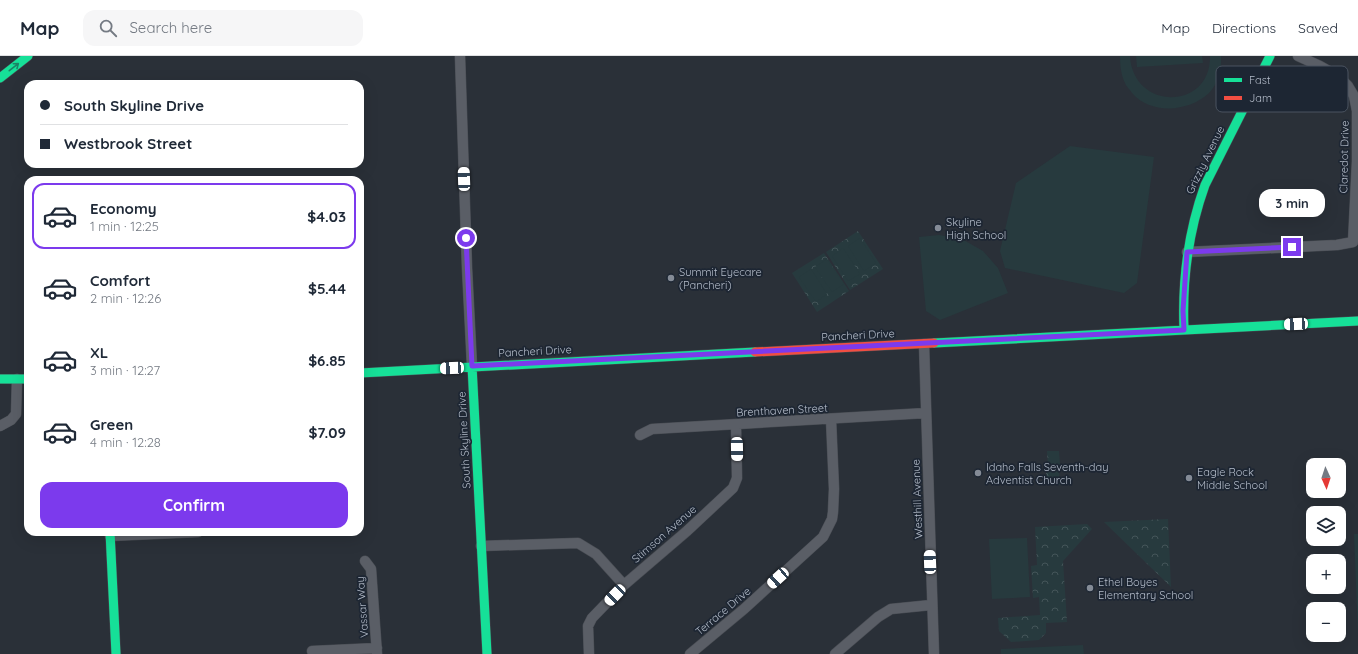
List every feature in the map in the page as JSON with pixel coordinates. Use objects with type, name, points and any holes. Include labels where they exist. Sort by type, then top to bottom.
[{"type":"main road","points":[[0,78],[28,56]]},
{"type":"main road","name":"Grizzly Avenue","points":[[1265,66],[1270,56]]},
{"type":"main road","name":"Grizzly Avenue","points":[[1184,330],[1183,311],[1187,252],[1198,204],[1205,185],[1242,112]]},
{"type":"main road","name":"Pancheri Drive","points":[[364,373],[1358,321]]},
{"type":"main road","name":"South Skyline Drive","points":[[472,366],[486,654]]},
{"type":"main road","points":[[0,379],[24,379]]},
{"type":"main road","points":[[110,536],[116,654]]},
{"type":"street","name":"South Skyline Drive","points":[[460,56],[467,268],[472,366]]},
{"type":"street","name":"Claredot Drive","points":[[1298,56],[1320,66]]},
{"type":"street","name":"Claredot Drive","points":[[1187,252],[1337,245],[1353,242],[1357,161],[1357,111],[1354,96],[1348,86]]},
{"type":"street","name":"Westhill Avenue","points":[[924,344],[934,654]]},
{"type":"street","points":[[0,426],[11,420],[16,414],[17,378]]},
{"type":"street","name":"Brenthaven Street","points":[[640,435],[652,429],[926,413]]},
{"type":"street","name":"Terrace Drive","points":[[690,654],[744,609],[823,538],[832,519],[833,512],[834,489],[831,419]]},
{"type":"street","name":"Stimson Avenue","points":[[589,654],[588,626],[592,618],[624,585],[687,532],[733,488],[737,478],[736,425]]},
{"type":"street","points":[[481,546],[578,543],[596,554],[624,585]]},
{"type":"street","name":"Vassar Way","points":[[365,561],[371,569],[377,651]]},
{"type":"street","points":[[835,654],[878,617],[891,609],[932,605]]},
{"type":"street","points":[[312,651],[377,651]]},
{"type":"green space","points":[[1120,56],[1130,56],[1134,74],[1144,87],[1157,95],[1172,97],[1186,95],[1198,87],[1207,74],[1210,56],[1221,56],[1221,66],[1216,66],[1216,83],[1209,93],[1191,104],[1181,107],[1159,108],[1140,100],[1128,88],[1124,80]]},
{"type":"green space","points":[[1136,56],[1202,56],[1203,63],[1137,67]]},
{"type":"green space","points":[[1070,146],[1154,157],[1137,283],[1124,293],[1005,268],[1000,251],[1016,183]]},
{"type":"green space","points":[[858,231],[883,269],[850,290],[826,252]]},
{"type":"green space","points":[[939,235],[962,239],[983,251],[998,268],[1008,293],[940,320],[926,311],[919,237]]},
{"type":"green space","points":[[860,238],[876,263],[864,271],[848,246]]},
{"type":"green space","points":[[843,248],[860,274],[848,281],[832,256]]},
{"type":"green space","points":[[824,253],[849,291],[817,312],[792,273]]},
{"type":"green space","points":[[827,259],[844,284],[832,292],[815,267]]},
{"type":"green space","points":[[811,269],[827,294],[816,302],[799,277]]},
{"type":"green space","points":[[1047,451],[1059,451],[1060,465],[1048,466]]},
{"type":"green space","points":[[1059,470],[1060,485],[1047,485],[1046,471]]},
{"type":"green space","points":[[1168,519],[1171,587],[1104,522]]},
{"type":"green space","points":[[1087,524],[1092,529],[1063,561],[1067,622],[1046,623],[1046,633],[1039,640],[1011,642],[999,631],[998,618],[1040,615],[1039,597],[1033,598],[1031,566],[1037,565],[1035,527]]},
{"type":"green space","points":[[1354,534],[1358,534],[1358,636]]},
{"type":"green space","points":[[1027,538],[1030,597],[992,599],[989,539]]},
{"type":"green space","points":[[1083,645],[1084,654],[1001,654],[1001,649]]},
{"type":"traffic: fast","points":[[0,78],[28,56]]},
{"type":"traffic: fast","points":[[1265,66],[1270,56]]},
{"type":"traffic: fast","points":[[1184,330],[1185,275],[1194,220],[1205,185],[1242,112]]},
{"type":"traffic: fast","points":[[934,343],[1358,321]]},
{"type":"traffic: fast","points":[[364,373],[755,352]]},
{"type":"traffic: fast","points":[[472,366],[487,654]]},
{"type":"traffic: fast","points":[[0,379],[24,379]]},
{"type":"traffic: fast","points":[[110,536],[116,654]]},
{"type":"traffic: jam","points":[[755,352],[934,343]]},
{"type":"place","name":"Skyline High School","points":[[938,228]]},
{"type":"place","name":"Summit Eyecare (Pancheri)","points":[[671,278]]},
{"type":"place","name":"Idaho Falls Seventh-day Adventist Church","points":[[978,473]]},
{"type":"place","name":"Eagle Rock Middle School","points":[[1189,478]]},
{"type":"place","name":"Ethel Boyes Elementary School","points":[[1090,588]]},
{"type":"route","points":[[466,238],[472,366],[1184,330],[1183,311],[1187,252],[1292,247]]}]
